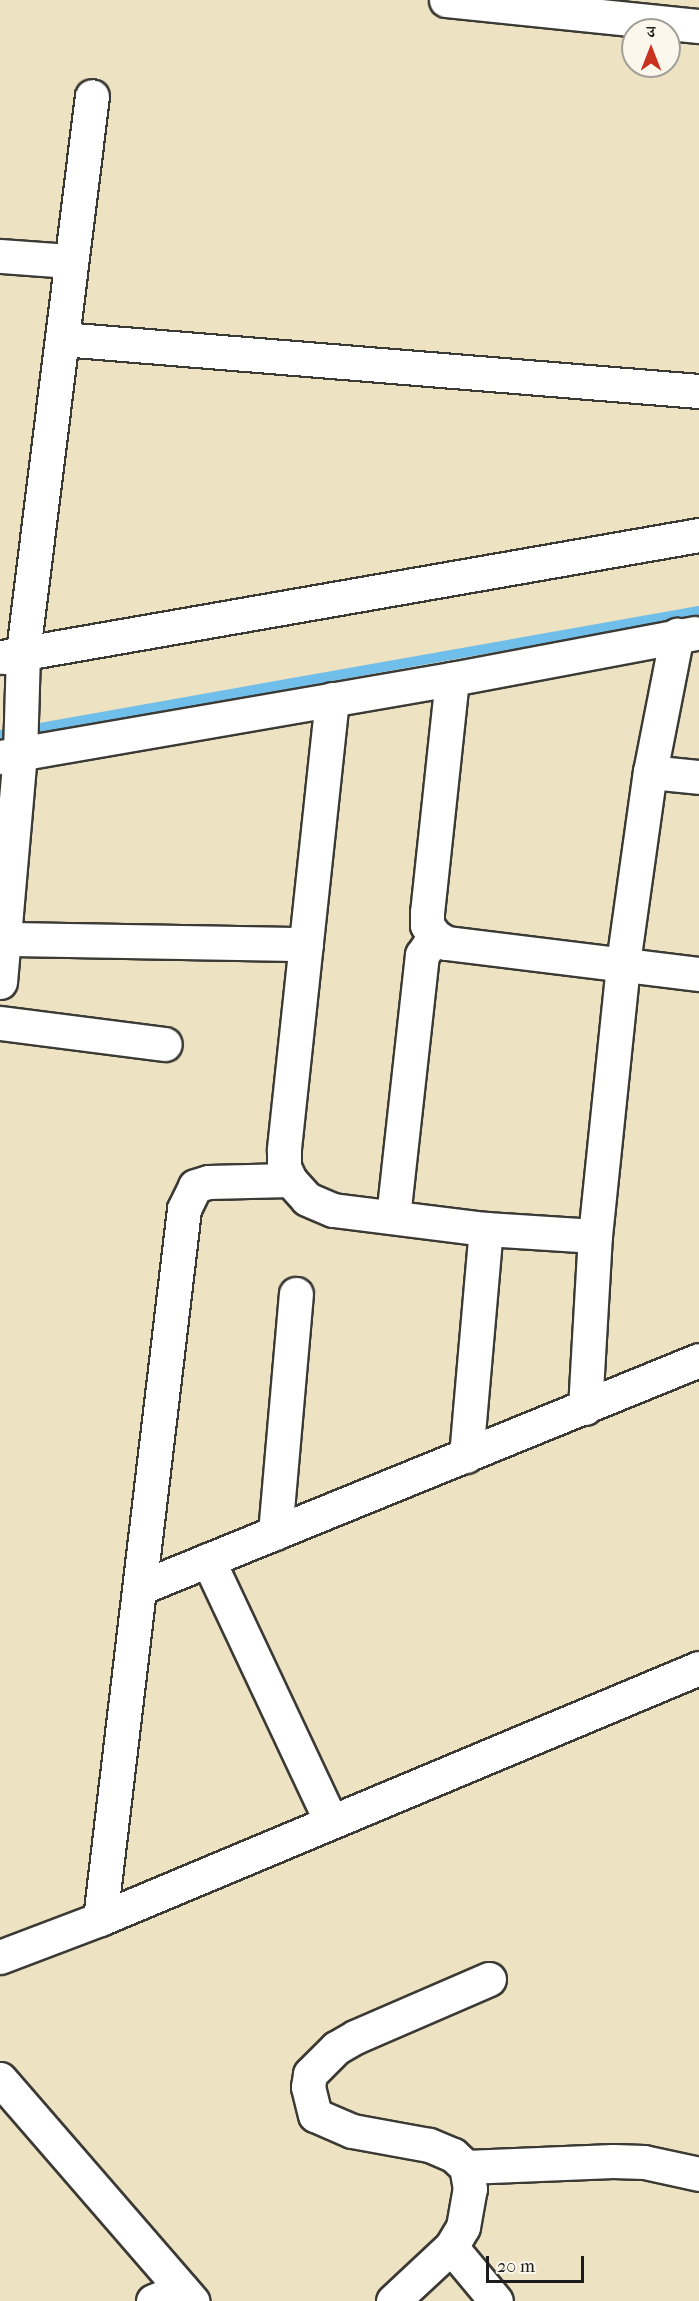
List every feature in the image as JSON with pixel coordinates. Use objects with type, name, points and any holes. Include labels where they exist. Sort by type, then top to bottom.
[{"type":"street","points":[[447,0],[699,26]]},
{"type":"street","points":[[0,982],[5,939],[14,749],[14,663],[62,339],[92,96]]},
{"type":"street","points":[[0,256],[70,261]]},
{"type":"street","points":[[62,339],[699,391]]},
{"type":"street","points":[[14,663],[699,536]]},
{"type":"street","points":[[14,749],[452,679],[688,634],[650,772],[623,963],[595,1236],[585,1408]]},
{"type":"street","points":[[452,679],[427,912],[427,925],[435,936],[446,943],[699,974]]},
{"type":"street","points":[[332,699],[284,1150],[284,1167],[290,1180],[307,1199],[333,1210],[486,1229],[595,1236]]},
{"type":"street","points":[[650,772],[699,777]]},
{"type":"street","points":[[393,1217],[422,955],[435,936]]},
{"type":"street","points":[[5,939],[306,944]]},
{"type":"street","points":[[0,1023],[165,1044]]},
{"type":"street","points":[[100,1919],[188,1195],[195,1186],[208,1182],[290,1180]]},
{"type":"street","points":[[466,1456],[486,1229]]},
{"type":"street","points":[[275,1533],[296,1294]]},
{"type":"street","points":[[142,1587],[699,1360]]},
{"type":"street","points":[[208,1560],[331,1821]]},
{"type":"street","points":[[0,1957],[100,1919],[699,1668]]},
{"type":"street","points":[[393,2301],[451,2247],[463,2227],[470,2188],[466,2167],[453,2155],[429,2145],[352,2131],[315,2115],[308,2087],[316,2065],[336,2048],[489,1978]]},
{"type":"street","points":[[0,2079],[176,2297]]},
{"type":"street","points":[[466,2167],[613,2161],[699,2174]]},
{"type":"street","points":[[451,2247],[495,2301]]},
{"type":"waterway","points":[[0,735],[699,611]]}]
